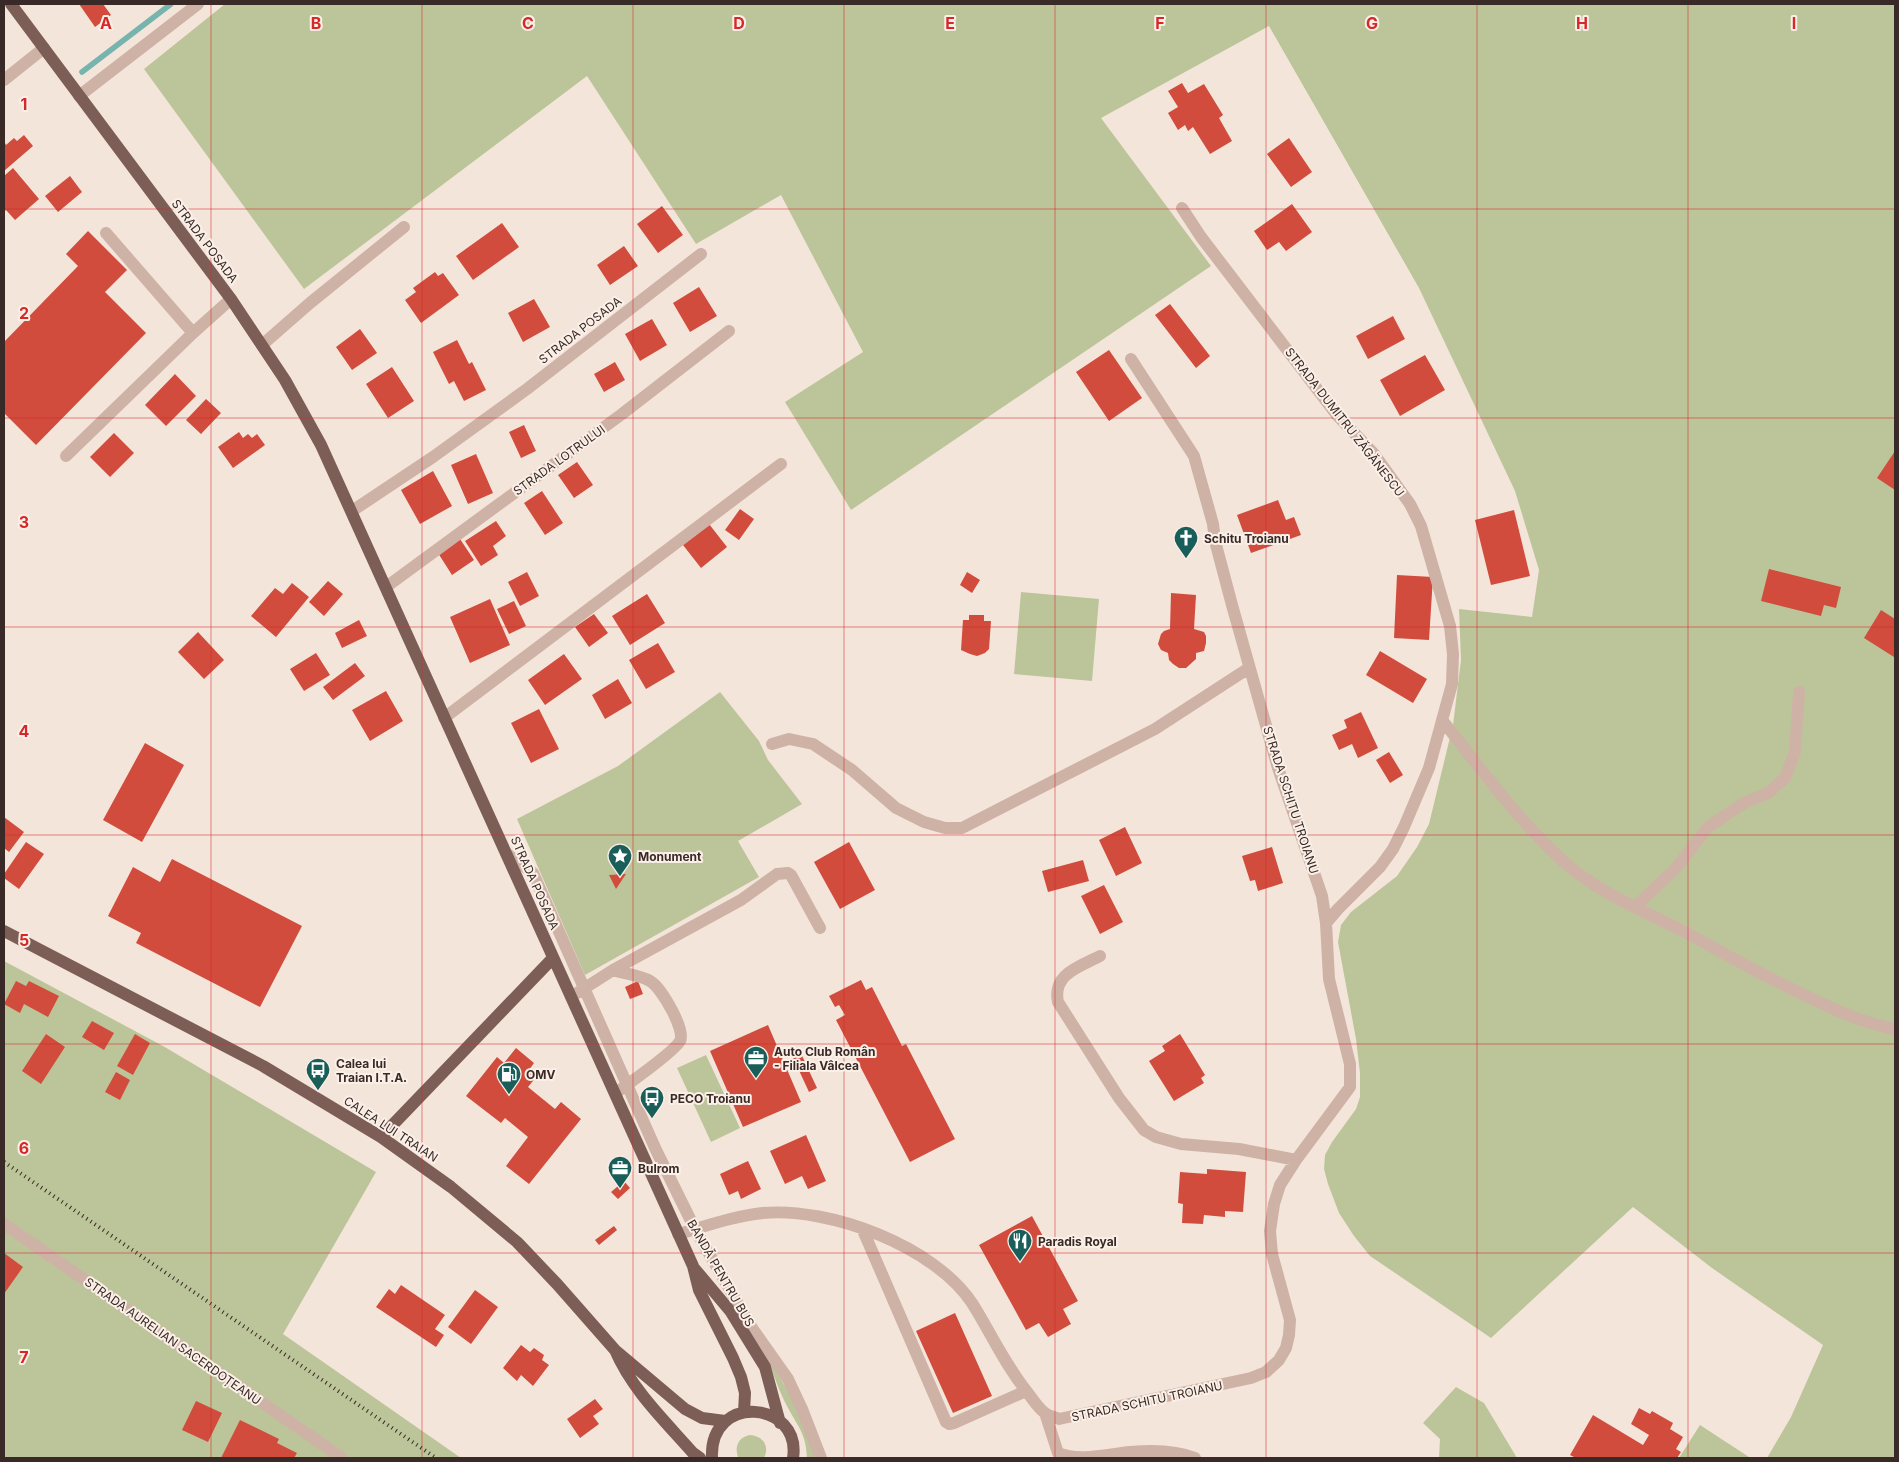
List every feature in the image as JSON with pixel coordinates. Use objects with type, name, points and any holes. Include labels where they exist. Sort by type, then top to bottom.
[{"type":"main road","name":"STRADA POSADA","points":[[11,4],[231,299],[285,380],[321,445],[693,1266],[699,1290],[734,1358],[745,1393],[744,1412]]},
{"type":"main road","name":"CALEA LUI TRAIAN","points":[[4,931],[263,1066],[381,1137],[444,1181],[517,1242],[615,1350],[685,1409],[702,1418],[725,1421]]},
{"type":"main road","points":[[381,1137],[553,958]]},
{"type":"main road","name":"STRADA POSADA","points":[[693,1266],[731,1312],[765,1367],[780,1422],[791,1438],[794,1452],[792,1458]]},
{"type":"main road","name":"CALEA LUI TRAIAN","points":[[615,1350],[622,1367],[636,1388],[693,1453],[700,1458]]},
{"type":"main road","points":[[712,1458],[712,1444],[717,1432],[725,1421],[736,1414],[750,1411],[763,1412],[780,1422]]},
{"type":"street","points":[[79,96],[198,4]]},
{"type":"street","points":[[4,80],[44,48]]},
{"type":"street","name":"STRADA DUMITRU ZĂGĂNESCU","points":[[1182,208],[1201,238],[1337,415],[1374,454],[1410,504],[1421,526],[1450,626],[1454,654],[1452,684],[1442,720]]},
{"type":"street","points":[[262,345],[310,302],[404,227]]},
{"type":"street","points":[[106,233],[193,333]]},
{"type":"street","name":"STRADA POSADA","points":[[352,511],[433,457],[527,389],[700,254]]},
{"type":"street","points":[[66,456],[193,333],[231,299]]},
{"type":"street","name":"STRADA LOTRULUI","points":[[386,587],[622,414],[728,331]]},
{"type":"street","name":"STRADA SCHITU TROIANU","points":[[1046,1414],[1059,1419],[1077,1416],[1251,1378],[1266,1372],[1279,1360],[1286,1348],[1290,1320],[1276,1269],[1270,1231],[1274,1204],[1280,1185],[1296,1160],[1350,1087],[1350,1064],[1329,979],[1326,923],[1322,896],[1278,768],[1232,605],[1215,541],[1213,524],[1194,456],[1131,360]]},
{"type":"street","points":[[444,718],[781,464]]},
{"type":"street","points":[[772,744],[789,740],[813,744],[852,770],[896,808],[924,822],[945,828],[962,828],[1155,729],[1251,673]]},
{"type":"street","points":[[1635,907],[1677,866],[1708,827],[1744,803],[1768,794],[1785,778],[1795,752],[1799,692]]},
{"type":"street","points":[[1442,720],[1509,803],[1563,861],[1597,887],[1758,972],[1836,1010],[1870,1024],[1895,1029]]},
{"type":"street","points":[[1326,923],[1380,867],[1392,849],[1404,827],[1429,768],[1442,720]]},
{"type":"street","name":"BANDĂ PENTRU BUS","points":[[506,853],[533,873],[627,1085],[694,1229],[752,1328],[788,1379],[821,1458]]},
{"type":"street","points":[[571,998],[613,970],[741,900],[777,874],[791,875],[820,928]]},
{"type":"street","points":[[1100,956],[1060,980],[1056,992],[1058,1002],[1119,1098],[1144,1130],[1156,1137],[1182,1144],[1240,1150],[1296,1160]]},
{"type":"street","points":[[613,970],[647,980],[655,985],[669,1006],[681,1033],[678,1044],[614,1094]]},
{"type":"street","points":[[678,1234],[754,1215],[790,1213],[835,1219],[862,1228],[928,1261],[959,1286],[972,1303],[1013,1374],[1046,1414],[1058,1453],[1064,1456],[1089,1457],[1149,1450],[1195,1458]]},
{"type":"street","name":"STRADA AURELIAN SACERDOȚEANU","points":[[4,1224],[342,1458]]},
{"type":"street","points":[[862,1228],[946,1422],[949,1424],[954,1423],[1026,1391]]},
{"type":"green space","points":[[225,4],[1895,4],[1895,1458],[1767,1458],[1791,1417],[1823,1345],[1712,1268],[1633,1207],[1491,1338],[1370,1256],[1339,1213],[1324,1169],[1325,1155],[1356,1109],[1360,1097],[1360,1073],[1356,1039],[1338,942],[1341,925],[1351,912],[1397,876],[1417,847],[1429,824],[1453,725],[1461,660],[1459,609],[1532,617],[1539,570],[1515,491],[1419,288],[1269,26],[1101,118],[1211,266],[851,510],[785,402],[863,352],[781,195],[696,244],[587,76],[304,289],[144,69]]},
{"type":"green space","points":[[1021,592],[1099,599],[1092,681],[1014,674]]},
{"type":"green space","points":[[720,692],[759,741],[768,760],[802,804],[738,841],[759,877],[585,975],[517,819],[618,766]]},
{"type":"green space","points":[[4,961],[163,1046],[376,1172],[283,1334],[461,1458],[4,1458]]},
{"type":"green space","points":[[706,1055],[740,1128],[711,1142],[677,1068]]},
{"type":"green space","points":[[766,1354],[793,1400],[816,1458],[807,1458],[799,1426],[782,1395]]},
{"type":"green space","points":[[1456,1387],[1484,1403],[1517,1458],[1439,1458],[1440,1439],[1423,1423]]},
{"type":"green space","points":[[1700,1425],[1749,1457],[1679,1458]]},
{"type":"green space","points":[[750,1435],[759,1437],[764,1442],[766,1454],[764,1458],[738,1457],[738,1443]]},
{"type":"building","points":[[79,4],[103,4],[111,15],[95,27]]},
{"type":"building","points":[[1182,83],[1188,93],[1204,84],[1223,115],[1219,118],[1232,141],[1210,154],[1193,127],[1188,131],[1185,125],[1178,130],[1168,113],[1178,107],[1168,91]]},
{"type":"building","points":[[24,135],[33,146],[4,171],[4,141],[6,145],[14,138],[17,141]]},
{"type":"building","points":[[1289,138],[1312,172],[1291,187],[1267,154]]},
{"type":"building","points":[[13,168],[39,199],[15,220],[6,210],[4,212],[4,176]]},
{"type":"building","points":[[70,176],[82,192],[58,212],[45,196]]},
{"type":"building","points":[[1292,204],[1312,232],[1286,251],[1279,242],[1267,250],[1254,231]]},
{"type":"building","points":[[662,206],[683,235],[658,253],[637,224]]},
{"type":"building","points":[[502,223],[519,247],[473,280],[456,256]]},
{"type":"building","points":[[88,231],[127,270],[105,292],[146,333],[36,445],[4,413],[4,342],[78,266],[66,254]]},
{"type":"building","points":[[624,246],[638,266],[610,285],[597,265]]},
{"type":"building","points":[[435,272],[438,276],[443,273],[459,295],[421,323],[405,300],[416,292],[413,288]]},
{"type":"building","points":[[699,287],[717,316],[690,332],[673,303]]},
{"type":"building","points":[[534,299],[550,327],[523,342],[508,313]]},
{"type":"building","points":[[1170,304],[1210,356],[1196,368],[1155,315]]},
{"type":"building","points":[[1393,316],[1405,339],[1368,359],[1356,336]]},
{"type":"building","points":[[652,319],[667,345],[640,361],[625,334]]},
{"type":"building","points":[[360,329],[377,353],[352,370],[336,347]]},
{"type":"building","points":[[457,340],[469,364],[472,362],[486,390],[464,401],[454,381],[449,384],[433,352]]},
{"type":"building","points":[[1109,350],[1142,398],[1109,421],[1076,372]]},
{"type":"building","points":[[1425,355],[1445,390],[1400,416],[1380,380]]},
{"type":"building","points":[[615,362],[625,380],[604,392],[594,374]]},
{"type":"building","points":[[392,367],[414,401],[388,418],[366,384]]},
{"type":"building","points":[[175,374],[196,396],[166,426],[145,405]]},
{"type":"building","points":[[206,399],[221,413],[201,434],[186,420]]},
{"type":"building","points":[[524,425],[536,451],[521,458],[509,432]]},
{"type":"building","points":[[239,432],[243,438],[248,434],[252,438],[257,434],[265,445],[233,468],[218,447]]},
{"type":"building","points":[[114,433],[134,453],[110,477],[90,457]]},
{"type":"building","points":[[1895,451],[1895,490],[1877,478]]},
{"type":"building","points":[[476,454],[493,493],[468,504],[451,465]]},
{"type":"building","points":[[577,462],[593,485],[574,498],[558,475]]},
{"type":"building","points":[[433,471],[452,506],[420,524],[401,490]]},
{"type":"building","points":[[542,491],[563,523],[545,535],[524,503]]},
{"type":"building","points":[[1278,500],[1286,520],[1294,517],[1301,535],[1251,553],[1237,515]]},
{"type":"building","points":[[740,509],[754,519],[739,540],[725,530]]},
{"type":"building","points":[[1514,510],[1530,576],[1491,585],[1475,520]]},
{"type":"building","points":[[496,521],[506,536],[493,546],[498,555],[481,566],[465,541]]},
{"type":"building","points":[[709,524],[727,547],[701,568],[683,545]]},
{"type":"building","points":[[460,539],[474,560],[452,575],[438,553]]},
{"type":"building","points":[[1769,569],[1841,587],[1836,608],[1824,605],[1821,616],[1761,601]]},
{"type":"building","points":[[527,572],[539,596],[520,606],[508,582]]},
{"type":"building","points":[[967,572],[980,580],[972,593],[960,585]]},
{"type":"building","points":[[1397,575],[1433,577],[1429,640],[1394,638]]},
{"type":"building","points":[[328,581],[343,594],[324,616],[309,602]]},
{"type":"building","points":[[292,583],[309,597],[276,637],[251,616],[275,588],[283,594]]},
{"type":"building","points":[[1171,593],[1196,595],[1194,629],[1204,632],[1206,636],[1204,651],[1196,653],[1196,659],[1186,668],[1179,668],[1173,664],[1169,660],[1168,653],[1161,650],[1158,644],[1161,634],[1170,629]]},
{"type":"building","points":[[647,594],[665,623],[630,645],[612,616]]},
{"type":"building","points":[[490,599],[510,645],[470,663],[450,617]]},
{"type":"building","points":[[514,601],[526,626],[509,634],[497,609]]},
{"type":"building","points":[[1881,610],[1895,619],[1894,657],[1864,638]]},
{"type":"building","points":[[594,614],[608,633],[589,647],[575,627]]},
{"type":"building","points":[[969,615],[984,615],[984,621],[991,621],[989,649],[977,656],[961,650],[963,620],[969,620]]},
{"type":"building","points":[[359,620],[367,636],[342,648],[335,633]]},
{"type":"building","points":[[198,632],[224,660],[204,679],[178,652]]},
{"type":"building","points":[[658,643],[675,672],[646,689],[629,660]]},
{"type":"building","points":[[1380,651],[1427,679],[1413,703],[1366,675]]},
{"type":"building","points":[[316,653],[330,675],[304,691],[290,669]]},
{"type":"building","points":[[564,654],[582,679],[545,705],[528,680]]},
{"type":"building","points":[[355,663],[365,676],[333,700],[323,687]]},
{"type":"building","points":[[618,679],[632,703],[605,719],[592,695]]},
{"type":"building","points":[[386,691],[403,721],[370,741],[352,710]]},
{"type":"building","points":[[539,709],[559,749],[531,763],[511,723]]},
{"type":"building","points":[[1361,712],[1378,748],[1358,758],[1352,744],[1339,750],[1332,735],[1347,728],[1344,720]]},
{"type":"building","points":[[145,743],[184,765],[142,842],[103,820]]},
{"type":"building","points":[[1389,752],[1403,775],[1390,783],[1376,760]]},
{"type":"building","points":[[4,817],[24,832],[9,852],[4,848]]},
{"type":"building","points":[[1125,827],[1142,863],[1116,876],[1099,840]]},
{"type":"building","points":[[26,842],[44,854],[19,889],[4,878],[4,874]]},
{"type":"building","points":[[849,842],[875,890],[840,909],[814,862]]},
{"type":"building","points":[[1272,847],[1283,883],[1258,891],[1255,880],[1250,881],[1242,856]]},
{"type":"building","points":[[172,859],[302,926],[260,1007],[136,943],[141,933],[108,916],[133,867],[160,882]]},
{"type":"building","points":[[1083,860],[1089,881],[1048,892],[1042,871]]},
{"type":"building","points":[[626,874],[616,889],[609,875]]},
{"type":"building","points":[[1104,885],[1123,922],[1100,934],[1081,896]]},
{"type":"building","points":[[861,980],[866,990],[872,987],[902,1046],[906,1044],[955,1139],[910,1162],[836,1020],[845,1015],[839,1005],[835,1007],[829,996]]},
{"type":"building","points":[[16,981],[26,986],[29,981],[59,996],[48,1017],[24,1004],[20,1013],[4,1004]]},
{"type":"building","points":[[638,981],[643,994],[630,999],[625,987]]},
{"type":"building","points":[[92,1021],[114,1033],[104,1050],[82,1037]]},
{"type":"building","points":[[768,1025],[801,1102],[743,1127],[710,1051]]},
{"type":"building","points":[[46,1034],[65,1047],[41,1084],[22,1071]]},
{"type":"building","points":[[135,1034],[150,1043],[133,1075],[117,1066]]},
{"type":"building","points":[[1180,1034],[1205,1075],[1201,1078],[1204,1083],[1174,1101],[1149,1061],[1165,1051],[1162,1046]]},
{"type":"building","points":[[798,1047],[817,1088],[809,1092],[790,1051]]},
{"type":"building","points":[[516,1048],[534,1063],[529,1070],[537,1076],[528,1087],[555,1109],[561,1102],[581,1119],[529,1184],[506,1166],[528,1137],[505,1118],[501,1123],[466,1096],[497,1057],[504,1063]]},
{"type":"building","points":[[116,1072],[130,1080],[120,1100],[105,1092]]},
{"type":"building","points":[[806,1135],[826,1181],[808,1189],[802,1176],[785,1184],[770,1151]]},
{"type":"building","points":[[748,1161],[761,1189],[741,1199],[738,1191],[729,1195],[720,1174]]},
{"type":"building","points":[[1207,1169],[1246,1172],[1243,1212],[1225,1211],[1225,1217],[1204,1215],[1203,1224],[1182,1223],[1183,1204],[1178,1203],[1180,1172],[1207,1174]]},
{"type":"building","points":[[624,1181],[630,1188],[618,1199],[611,1192]]},
{"type":"building","points":[[1032,1216],[1078,1301],[1063,1309],[1071,1324],[1048,1337],[1039,1323],[1026,1330],[979,1245]]},
{"type":"building","points":[[614,1226],[617,1230],[599,1245],[595,1240]]},
{"type":"building","points":[[4,1253],[23,1267],[4,1294]]},
{"type":"building","points":[[401,1285],[445,1315],[435,1329],[444,1335],[436,1347],[376,1307],[389,1289],[395,1294]]},
{"type":"building","points":[[475,1290],[498,1307],[471,1344],[448,1327]]},
{"type":"building","points":[[955,1313],[992,1396],[953,1413],[916,1331]]},
{"type":"building","points":[[521,1345],[530,1352],[534,1348],[544,1355],[542,1360],[549,1365],[533,1386],[521,1375],[517,1381],[503,1368]]},
{"type":"building","points":[[595,1399],[603,1409],[593,1416],[599,1424],[580,1438],[567,1419]]},
{"type":"building","points":[[196,1401],[222,1413],[208,1442],[182,1430]]},
{"type":"building","points":[[1639,1408],[1650,1414],[1652,1411],[1673,1423],[1670,1429],[1683,1437],[1676,1449],[1681,1452],[1677,1458],[1576,1458],[1570,1455],[1593,1415],[1643,1445],[1649,1435],[1631,1424]]},
{"type":"building","points":[[240,1420],[279,1439],[277,1443],[297,1453],[294,1458],[221,1458]]},
{"type":"waterway","points":[[82,72],[171,4]]},
{"type":"railway","points":[[4,1162],[436,1458]]},
{"type":"place","name":"Schitu Troianu","points":[[1186,559]]},
{"type":"place","name":"Monument","points":[[620,877]]},
{"type":"place","name":"Auto Club Român - Filiala Vâlcea","points":[[756,1079]]},
{"type":"place","name":"Calea lui Traian I.T.A.","points":[[318,1091]]},
{"type":"place","name":"OMV","points":[[509,1095]]},
{"type":"place","name":"PECO Troianu","points":[[652,1119]]},
{"type":"place","name":"Bulrom","points":[[620,1189]]},
{"type":"place","name":"Paradis Royal","points":[[1020,1262]]}]
